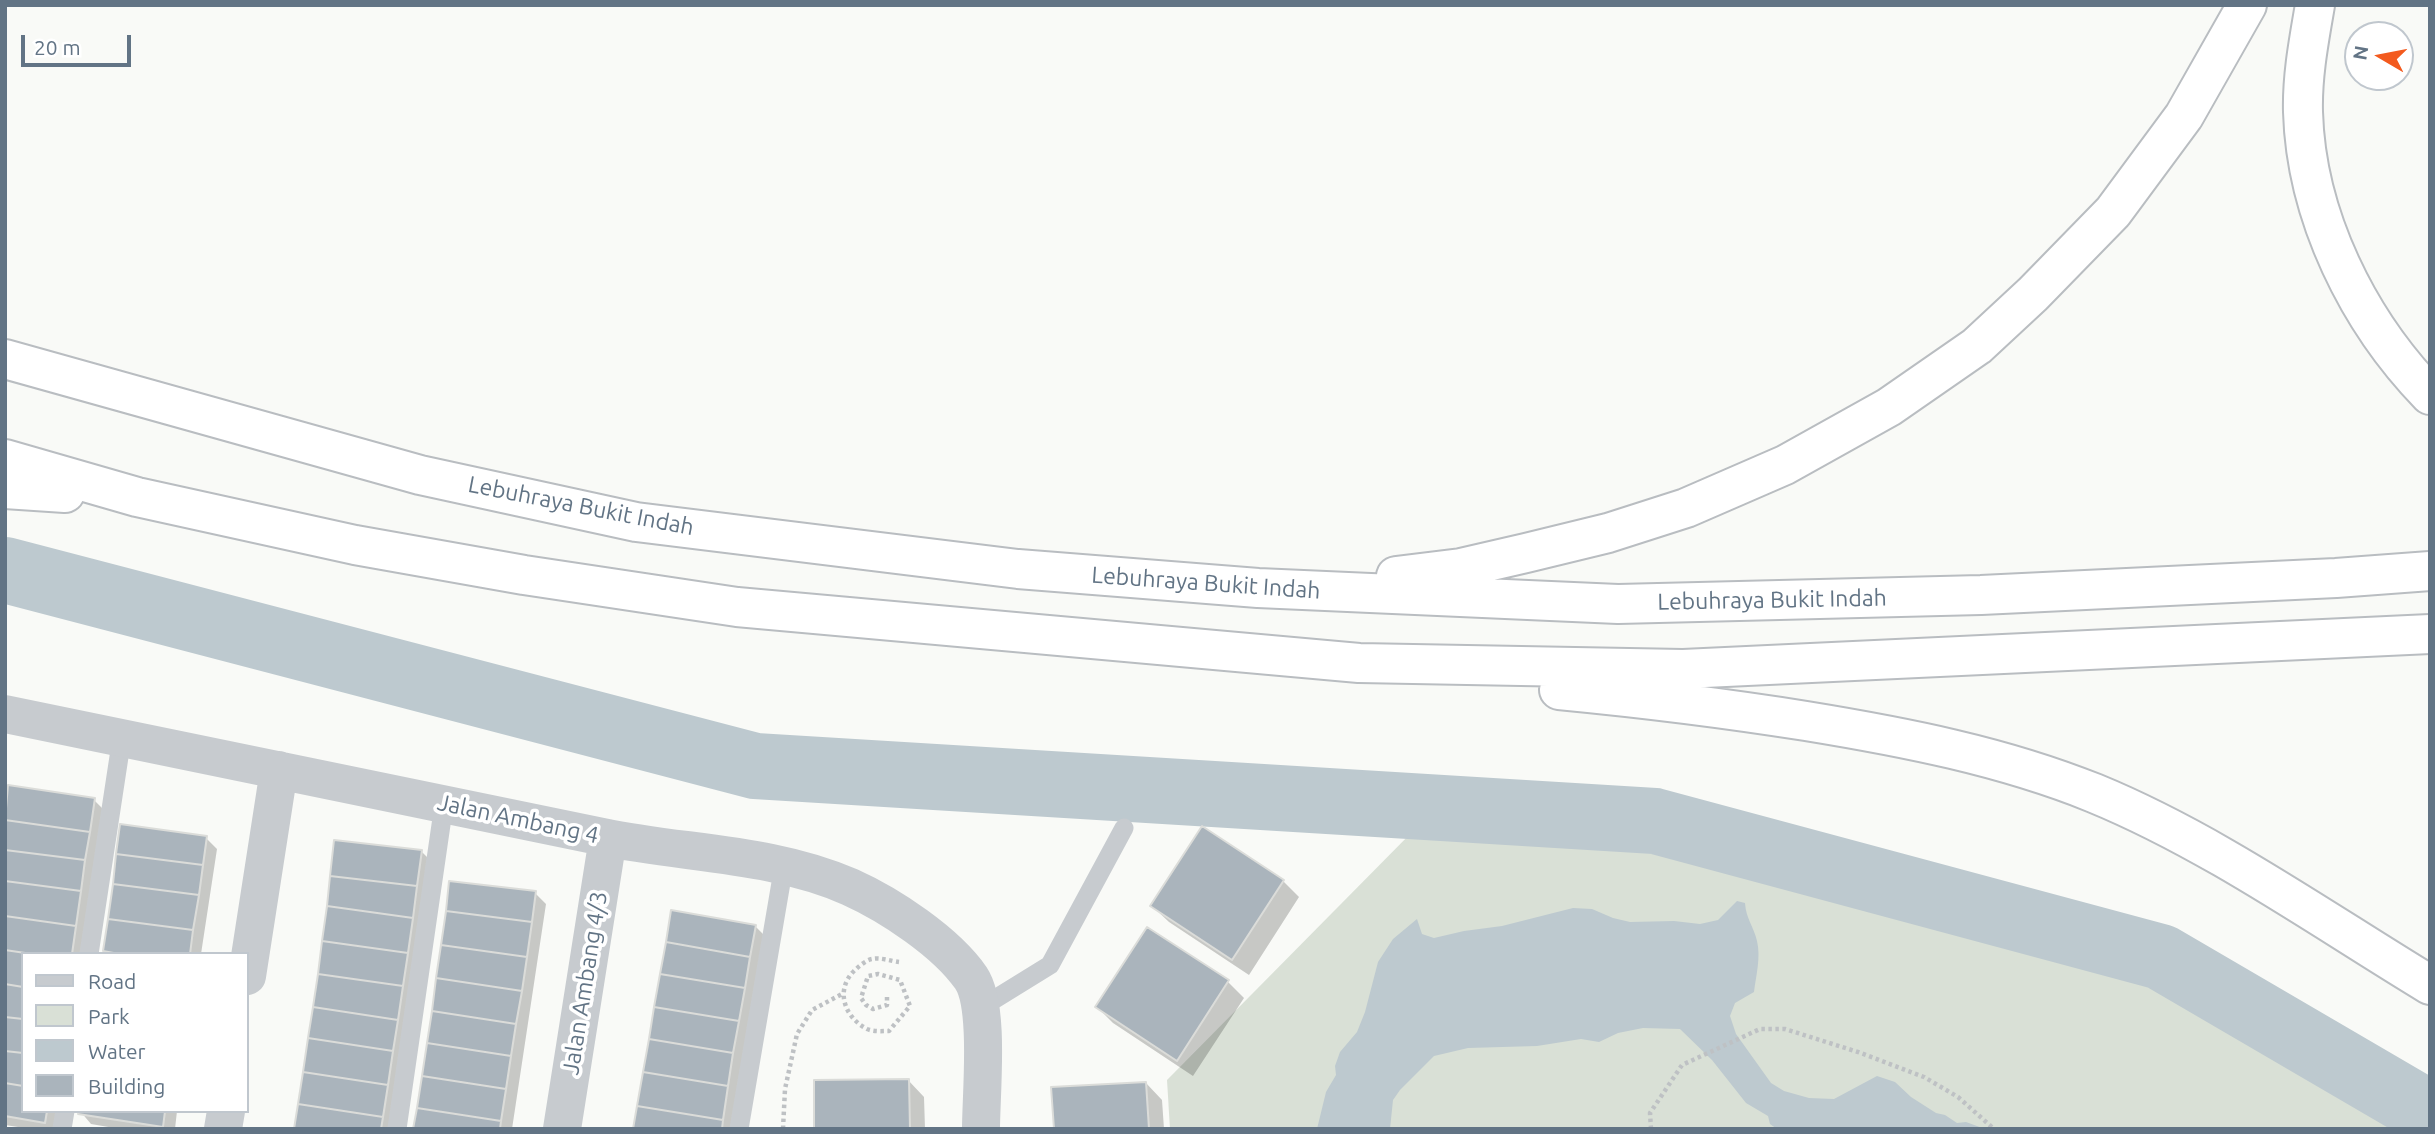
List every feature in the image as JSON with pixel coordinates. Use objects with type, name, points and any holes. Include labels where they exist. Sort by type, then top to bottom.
[{"type":"highway","points":[[1258,588],[1385,578],[1461,568],[1608,533],[1686,508],[1785,465],[1889,407],[1977,346],[2033,294],[2113,212],[2184,116],[2247,5]]},
{"type":"highway","points":[[2315,5],[2306,59],[2304,112],[2309,159],[2319,204],[2331,241],[2351,287],[2411,376],[2430,395]]},
{"type":"highway","name":"Lebuhraya Bukit Indah","points":[[5,359],[420,475],[636,522],[1018,569],[1258,588],[1618,604],[1981,595],[2430,571]]},
{"type":"highway","points":[[5,459],[137,497],[355,545],[524,575],[737,607],[1359,663],[1728,709],[1861,730],[1959,750],[2029,769],[2094,793],[2161,824],[2227,861],[2430,985]]},
{"type":"highway","points":[[5,489],[137,497]]},
{"type":"highway","points":[[1359,663],[1683,669],[2430,634]]},
{"type":"street","name":"Jalan Ambang 4","points":[[5,714],[608,838],[784,865],[849,887],[900,914],[946,952],[972,980],[982,1007]]},
{"type":"street","points":[[248,970],[279,770]]},
{"type":"street","name":"Jalan Ambang 4/3","points":[[562,1129],[608,838]]},
{"type":"street","points":[[981,1129],[982,1007]]},
{"type":"lane","points":[[89,952],[122,737]]},
{"type":"lane","points":[[397,1129],[444,804]]},
{"type":"lane","points":[[982,1007],[1050,965],[1124,828]]},
{"type":"lane","points":[[739,1129],[784,865]]},
{"type":"path","points":[[887,998],[887,1005],[878,1008],[866,1005],[861,998],[868,976],[878,974],[900,980],[910,1006],[889,1031],[868,1029],[856,1020],[842,994],[845,980],[858,966],[872,959],[903,963]]},
{"type":"path","points":[[783,1129],[785,1089],[797,1034],[812,1010],[842,994]]},
{"type":"path","points":[[1651,1129],[1650,1113],[1682,1065],[1760,1029],[1785,1029],[1924,1077],[1958,1097],[1994,1129]]},
{"type":"green space","points":[[1418,826],[1678,836],[1789,853],[1912,888],[2029,934],[2168,994],[2427,1129],[1170,1129],[1167,1080]]},
{"type":"water","points":[[1737,901],[1745,903],[1757,941],[1758,960],[1754,992],[1735,1003],[1730,1016],[1736,1034],[1771,1083],[1784,1091],[1809,1098],[1834,1099],[1877,1076],[1895,1082],[1911,1097],[1936,1113],[1957,1123],[1966,1122],[1985,1129],[1777,1129],[1770,1124],[1768,1116],[1746,1103],[1712,1060],[1680,1029],[1643,1028],[1618,1033],[1599,1042],[1581,1039],[1537,1046],[1468,1048],[1434,1056],[1393,1100],[1390,1129],[1317,1129],[1326,1092],[1336,1075],[1335,1066],[1340,1052],[1357,1032],[1365,1012],[1378,962],[1393,939],[1417,919],[1422,934],[1434,938],[1502,926],[1573,908],[1592,909],[1630,922],[1674,921],[1700,924],[1718,920]]},
{"type":"building","points":[[8,785],[95,798],[90,832],[5,820]]},
{"type":"building","points":[[5,820],[90,832],[85,860],[5,850]]},
{"type":"building","points":[[120,824],[207,836],[203,865],[116,854]]},
{"type":"building","points":[[1202,826],[1284,880],[1232,960],[1150,906]]},
{"type":"building","points":[[334,840],[422,850],[417,886],[330,876]]},
{"type":"building","points":[[5,850],[85,860],[81,891],[5,881]]},
{"type":"building","points":[[116,854],[203,865],[199,895],[113,884]]},
{"type":"building","points":[[330,876],[417,886],[413,918],[327,906]]},
{"type":"building","points":[[5,881],[81,891],[76,926],[5,916]]},
{"type":"building","points":[[449,881],[536,891],[532,922],[446,911]]},
{"type":"building","points":[[113,884],[199,895],[193,930],[108,919]]},
{"type":"building","points":[[327,906],[413,918],[408,953],[322,941]]},
{"type":"building","points":[[671,910],[756,925],[750,957],[666,942]]},
{"type":"building","points":[[446,911],[532,922],[527,957],[441,945]]},
{"type":"building","points":[[5,916],[76,926],[72,952],[5,950]]},
{"type":"building","points":[[108,919],[193,930],[190,952],[103,951]]},
{"type":"building","points":[[1147,927],[1229,980],[1177,1061],[1095,1007]]},
{"type":"building","points":[[322,941],[408,953],[403,986],[318,974]]},
{"type":"building","points":[[666,942],[750,957],[745,988],[660,974]]},
{"type":"building","points":[[441,945],[527,957],[522,991],[436,978]]},
{"type":"building","points":[[5,950],[21,952],[21,987],[5,984]]},
{"type":"building","points":[[318,974],[403,986],[398,1020],[313,1007]]},
{"type":"building","points":[[660,974],[745,988],[739,1021],[654,1007]]},
{"type":"building","points":[[436,978],[522,991],[516,1024],[432,1011]]},
{"type":"building","points":[[5,984],[21,987],[21,1019],[5,1017]]},
{"type":"building","points":[[313,1007],[398,1020],[393,1051],[308,1038]]},
{"type":"building","points":[[654,1007],[739,1021],[733,1053],[649,1039]]},
{"type":"building","points":[[432,1011],[516,1024],[511,1056],[427,1043]]},
{"type":"building","points":[[5,1017],[21,1019],[21,1053],[5,1051]]},
{"type":"building","points":[[308,1038],[393,1051],[388,1085],[303,1072]]},
{"type":"building","points":[[649,1039],[733,1053],[728,1086],[643,1072]]},
{"type":"building","points":[[427,1043],[511,1056],[506,1089],[422,1076]]},
{"type":"building","points":[[5,1051],[21,1053],[21,1086],[5,1083]]},
{"type":"building","points":[[303,1072],[388,1085],[383,1117],[298,1104]]},
{"type":"building","points":[[643,1072],[728,1086],[723,1120],[637,1106]]},
{"type":"building","points":[[422,1076],[506,1089],[501,1121],[417,1108]]},
{"type":"building","points":[[909,1079],[910,1129],[814,1129],[814,1080]]},
{"type":"building","points":[[1146,1082],[1149,1129],[1054,1129],[1051,1087]]},
{"type":"building","points":[[5,1083],[21,1086],[21,1113],[47,1113],[45,1123],[5,1116]]},
{"type":"building","points":[[298,1104],[383,1117],[381,1129],[294,1129]]},
{"type":"building","points":[[637,1106],[723,1120],[722,1129],[633,1129]]},
{"type":"building","points":[[417,1108],[501,1121],[500,1129],[413,1129]]},
{"type":"building","points":[[78,1113],[165,1113],[163,1127]]},
{"type":"waterway","points":[[5,570],[755,766],[1655,821],[2161,957],[2430,1114]]}]
